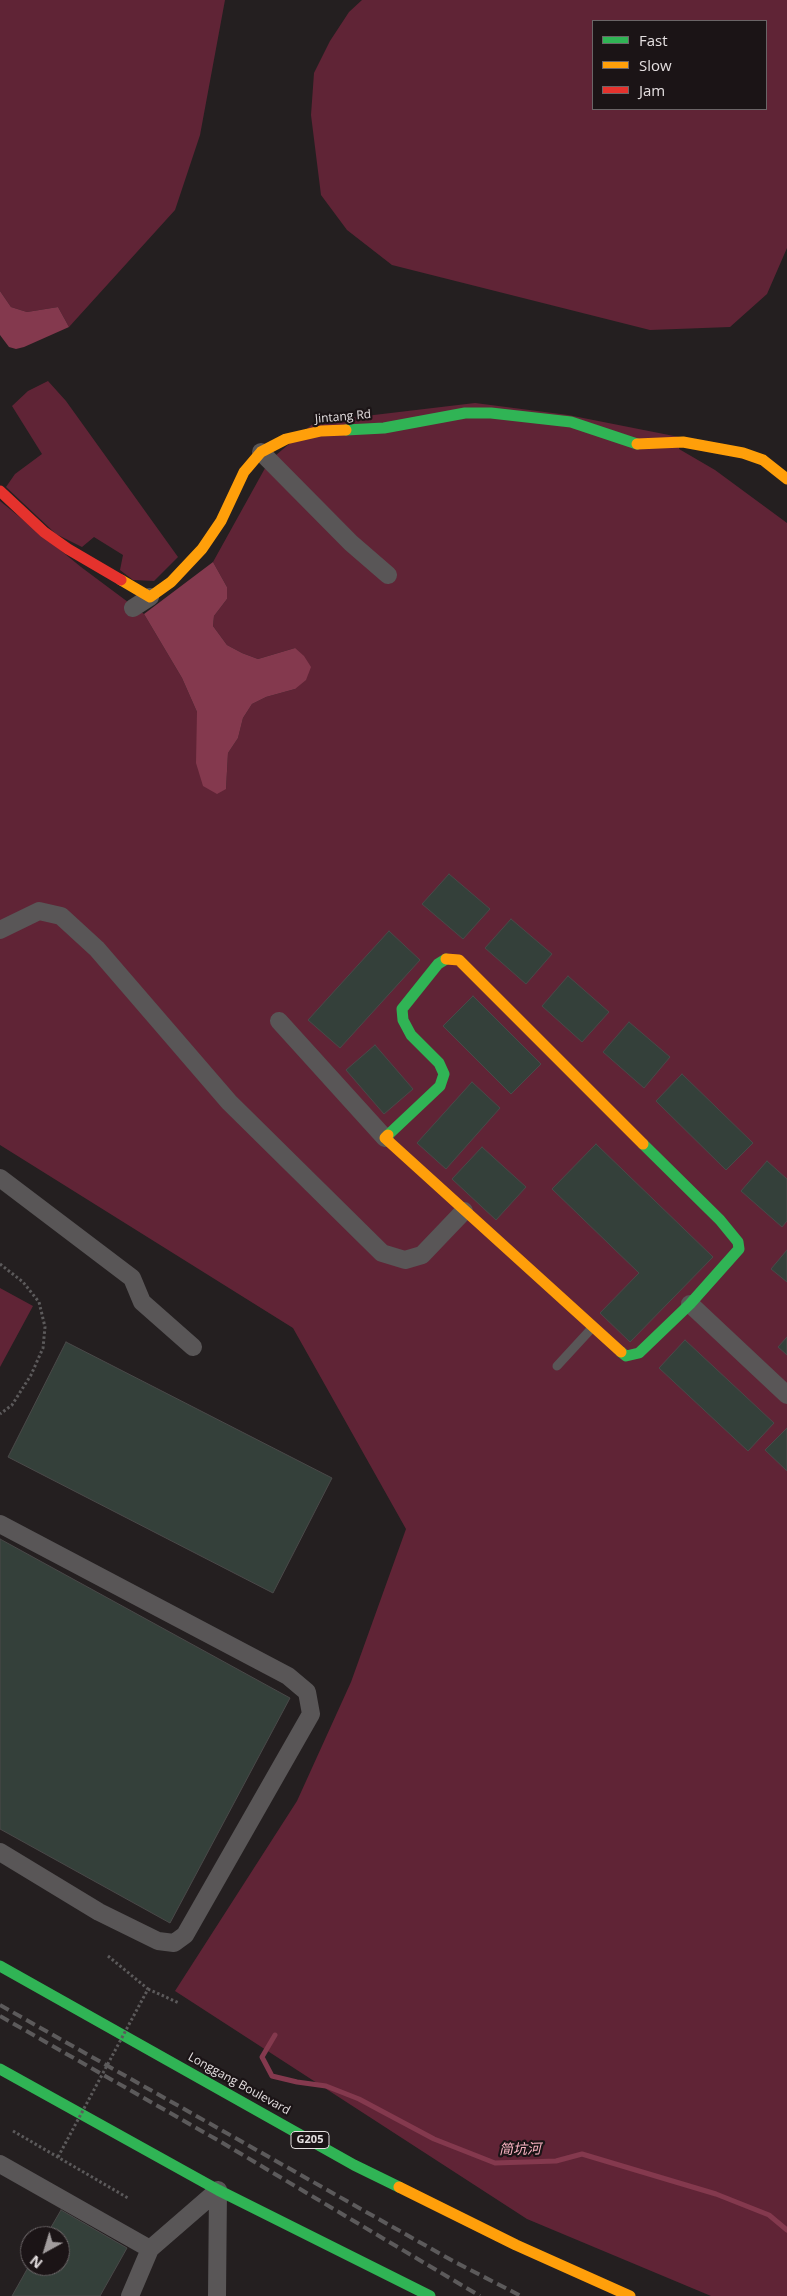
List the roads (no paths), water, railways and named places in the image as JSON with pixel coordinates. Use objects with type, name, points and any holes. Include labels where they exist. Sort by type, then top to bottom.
[{"type":"main road","name":"Jintang Rd","points":[[150,597],[171,582],[202,550],[221,521],[244,472],[261,452],[286,439],[321,431],[384,428],[465,413],[491,413],[571,422],[636,444],[683,442],[743,453],[763,460],[787,479]]},
{"type":"main road","points":[[0,491],[44,532],[85,560],[150,597]]},
{"type":"main road","points":[[446,959],[459,960],[685,1185],[738,1242],[738,1249],[735,1255],[690,1304],[639,1353],[626,1356],[592,1328],[385,1138],[440,1086],[444,1074],[439,1063],[411,1035],[403,1020],[402,1008],[438,964],[446,959]]},
{"type":"main road","name":"Longgang Boulevard","points":[[0,1966],[354,2165],[516,2246],[630,2296]]},
{"type":"main road","points":[[0,2069],[218,2190],[430,2296]]},
{"type":"street","points":[[261,452],[351,543],[388,575]]},
{"type":"street","points":[[134,608],[150,597]]},
{"type":"street","points":[[0,930],[40,911],[61,916],[97,949],[229,1102],[382,1253],[405,1260],[422,1255],[464,1211]]},
{"type":"street","points":[[279,1021],[385,1138]]},
{"type":"street","points":[[0,1178],[132,1278],[142,1302],[193,1347]]},
{"type":"street","points":[[690,1304],[787,1395]]},
{"type":"street","points":[[0,1524],[288,1676],[307,1692],[311,1714],[185,1935],[174,1943],[158,1942],[99,1912],[0,1852]]},
{"type":"street","points":[[0,2164],[150,2249]]},
{"type":"street","points":[[130,2296],[150,2249],[218,2190]]},
{"type":"street","points":[[217,2296],[218,2190]]},
{"type":"lane","points":[[557,1366],[592,1328]]},
{"type":"waterway","name":"简坑河","points":[[275,2035],[262,2057],[272,2076],[326,2086],[359,2099],[434,2139],[495,2163],[556,2161],[582,2154],[716,2194],[769,2215],[787,2230]]},
{"type":"railway","points":[[0,2005],[453,2261],[521,2296]]},
{"type":"railway","points":[[0,2016],[221,2142],[480,2296]]}]
